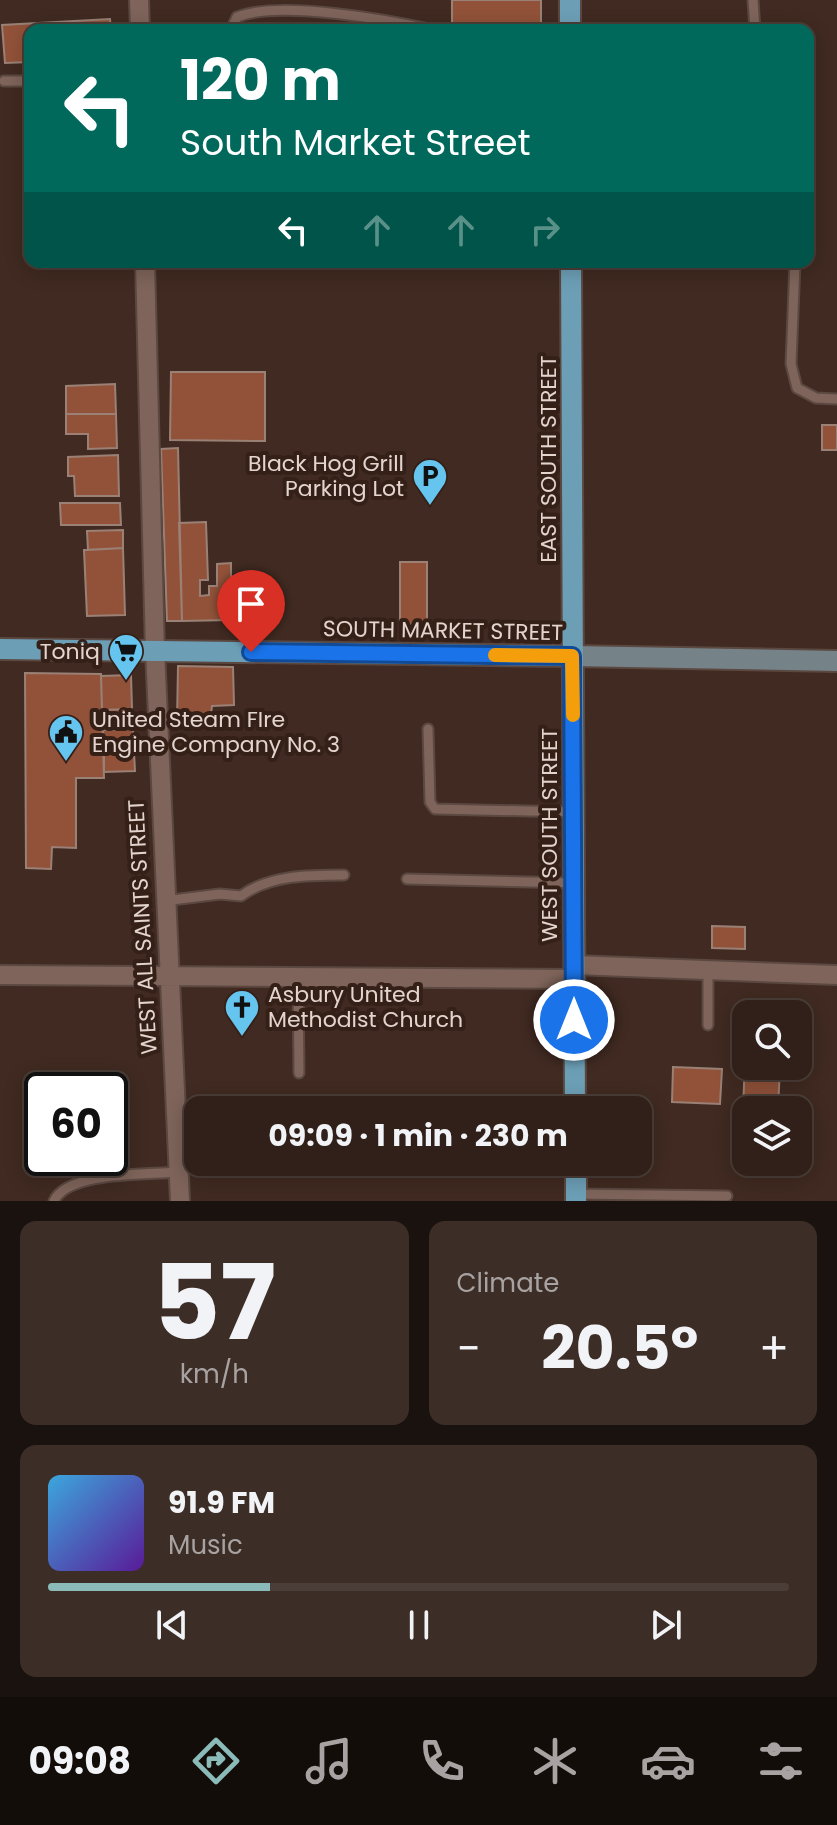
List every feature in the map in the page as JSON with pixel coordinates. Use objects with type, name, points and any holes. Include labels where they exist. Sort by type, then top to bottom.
[{"type":"main road","points":[[570,0],[570,24]]},
{"type":"main road","name":"EAST SOUTH STREET","points":[[571,268],[572,656]]},
{"type":"main road","name":"SOUTH MARKET STREET","points":[[0,649],[837,661]]},
{"type":"main road","name":"WEST SOUTH STREET","points":[[572,656],[575,1096]]},
{"type":"main road","points":[[576,1176],[576,1197]]},
{"type":"street","points":[[139,0],[140,24]]},
{"type":"street","name":"WEST ALL SAINTS STREET","points":[[145,268],[164,901],[180,1201]]},
{"type":"street","points":[[0,975],[298,977],[708,968],[837,975]]},
{"type":"lane","points":[[753,0],[755,24]]},
{"type":"lane","points":[[234,24],[237,17],[259,13],[353,14],[404,24]]},
{"type":"lane","points":[[4,81],[24,81]]},
{"type":"lane","points":[[795,268],[791,364],[797,388],[816,398],[837,399]]},
{"type":"lane","points":[[428,729],[430,802],[435,809],[573,812]]},
{"type":"lane","points":[[164,901],[220,894],[241,896],[258,884],[310,875],[344,875]]},
{"type":"lane","points":[[407,879],[574,883]]},
{"type":"lane","points":[[708,968],[708,1025]]},
{"type":"lane","points":[[298,977],[299,1073]]},
{"type":"lane","points":[[54,1201],[58,1192],[76,1181],[178,1172]]},
{"type":"lane","points":[[576,1197],[720,1197]]},
{"type":"building","points":[[452,0],[541,0],[541,23],[452,24]]},
{"type":"building","points":[[110,19],[110,24],[24,24],[24,62],[5,63],[2,25]]},
{"type":"building","points":[[171,372],[265,372],[265,441],[170,440]]},
{"type":"building","points":[[115,384],[116,414],[66,414],[66,386]]},
{"type":"building","points":[[66,414],[116,414],[117,448],[88,449],[88,434],[66,434]]},
{"type":"building","points":[[822,425],[837,425],[837,450],[822,450]]},
{"type":"building","points":[[178,448],[182,621],[167,621],[161,449]]},
{"type":"building","points":[[118,455],[119,496],[75,496],[74,476],[68,476],[68,457]]},
{"type":"building","points":[[60,503],[120,503],[121,525],[61,525]]},
{"type":"building","points":[[206,522],[208,580],[200,580],[200,596],[209,595],[209,586],[217,586],[217,564],[231,563],[231,620],[182,621],[179,523]]},
{"type":"building","points":[[123,530],[123,548],[88,550],[87,531]]},
{"type":"building","points":[[123,548],[125,615],[87,616],[84,550]]},
{"type":"building","points":[[400,562],[427,562],[427,625],[400,624]]},
{"type":"building","points":[[178,666],[233,667],[234,705],[212,706],[210,722],[177,722]]},
{"type":"building","name":"United Steam FIre Engine Company No. 3","points":[[25,673],[101,674],[104,778],[76,778],[76,848],[52,847],[51,869],[26,868]]},
{"type":"building","points":[[131,675],[132,709],[102,710],[101,676]]},
{"type":"building","points":[[132,709],[133,729],[103,730],[102,710]]},
{"type":"building","points":[[133,729],[134,752],[104,754],[103,730]]},
{"type":"building","points":[[134,752],[135,771],[104,772],[104,754]]},
{"type":"building","points":[[712,926],[745,927],[745,949],[712,948]]},
{"type":"building","points":[[673,1067],[722,1069],[720,1104],[672,1102]]},
{"type":"building","points":[[744,1080],[779,1080],[779,1096],[744,1096]]},
{"type":"slow traffic","points":[[495,655],[572,656],[573,715]]},
{"type":"place","name":"Black Hog Grill Parking Lot","points":[[430,507]]},
{"type":"place","name":"Toniq","points":[[126,682]]},
{"type":"place","name":"United Steam FIre Engine Company No. 3","points":[[66,763]]},
{"type":"place","name":"Asbury United Methodist Church","points":[[242,1038]]},
{"type":"route","points":[[251,652],[572,656],[574,1020]]}]
